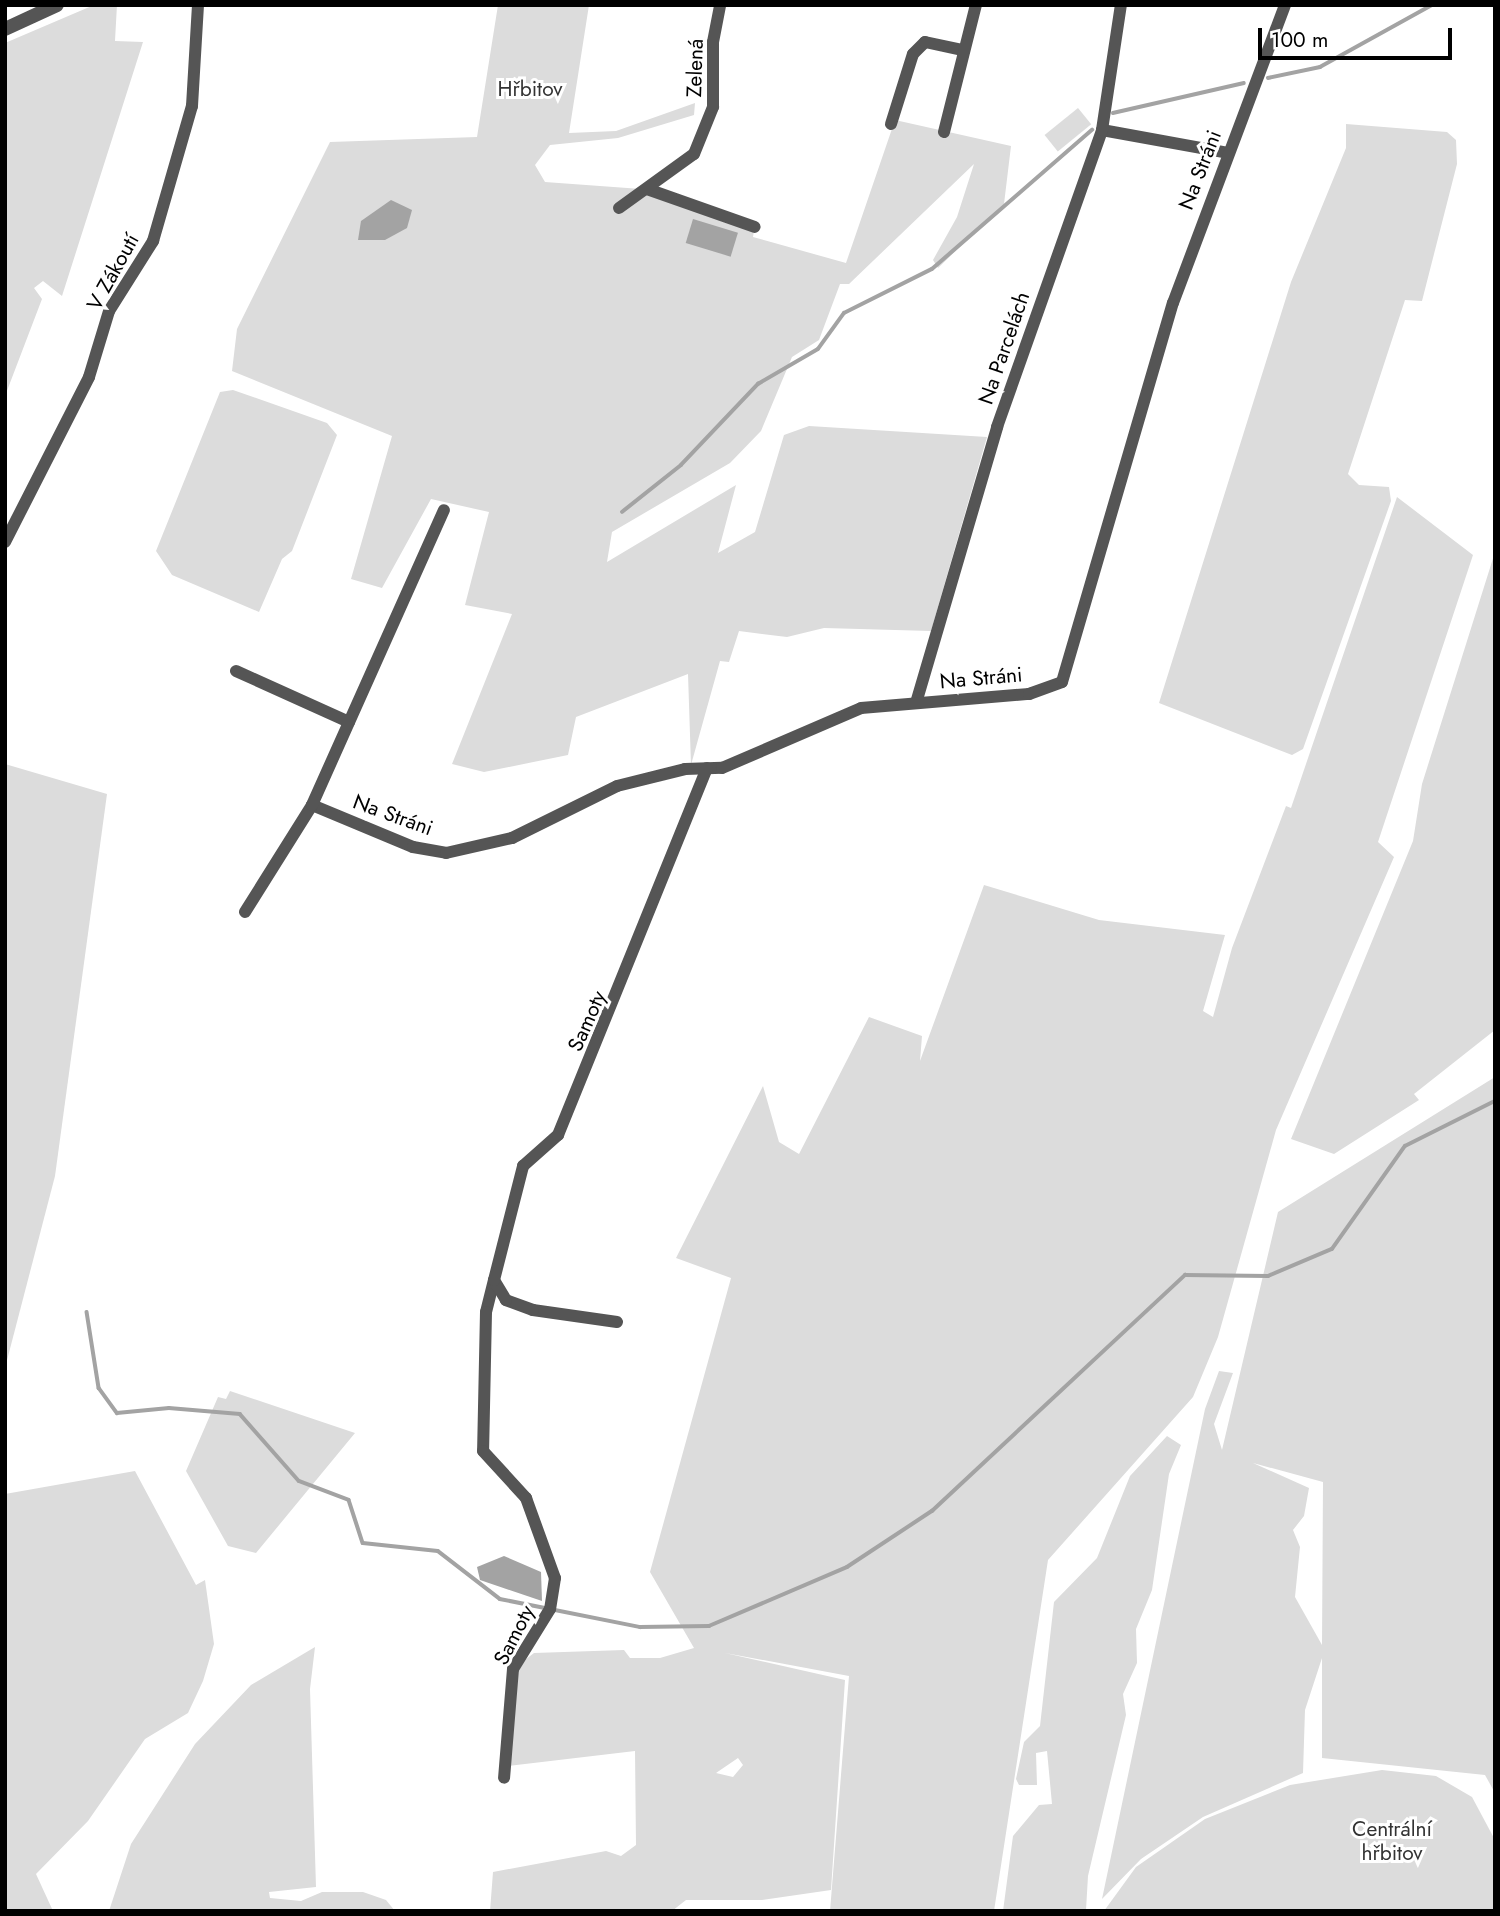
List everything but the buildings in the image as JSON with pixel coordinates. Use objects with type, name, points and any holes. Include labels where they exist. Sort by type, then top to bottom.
[{"type":"street","points":[[5,29],[57,5]]},
{"type":"street","name":"V Zákoutí","points":[[5,542],[89,377],[109,311],[153,241],[192,106],[198,5]]},
{"type":"street","name":"Zelená","points":[[619,208],[694,154],[713,107],[713,42],[720,5]]},
{"type":"street","points":[[944,132],[976,5]]},
{"type":"street","name":"Na Parcelách","points":[[916,703],[996,427],[1102,130],[1121,5]]},
{"type":"street","name":"Na Stráni","points":[[312,805],[414,847],[446,853],[512,838],[617,786],[707,768],[722,768],[860,708],[1029,694],[1062,682],[1174,303],[1285,5]]},
{"type":"street","points":[[891,124],[913,54],[926,43],[964,50]]},
{"type":"street","points":[[1102,130],[1228,153]]},
{"type":"street","points":[[647,190],[755,227]]},
{"type":"street","points":[[245,912],[312,805],[444,510]]},
{"type":"street","points":[[236,671],[349,722]]},
{"type":"street","name":"Samoty","points":[[504,1778],[513,1669],[550,1609],[555,1578],[526,1498],[483,1451],[486,1312],[523,1166],[558,1135],[707,768]]},
{"type":"street","points":[[494,1280],[506,1300],[533,1310],[617,1322]]},
{"type":"green space","points":[[94,5],[117,5],[115,41],[143,42],[62,296],[43,281],[34,288],[42,299],[5,396],[5,43]]},
{"type":"green space","name":"Hřbitov","points":[[498,5],[589,5],[569,133],[616,131],[695,103],[694,115],[618,138],[550,145],[535,165],[545,182],[641,189],[754,231],[753,237],[846,263],[895,120],[1011,146],[1004,204],[938,268],[933,260],[957,217],[974,164],[849,284],[840,284],[819,340],[792,357],[761,431],[730,463],[612,532],[607,562],[736,485],[718,553],[755,532],[784,435],[809,426],[987,437],[931,631],[824,628],[787,637],[739,631],[729,662],[720,661],[691,765],[688,674],[576,717],[568,755],[484,772],[452,764],[512,614],[465,605],[489,512],[431,499],[382,588],[351,579],[392,436],[232,371],[237,329],[330,142],[477,137]]},
{"type":"green space","points":[[1078,108],[1091,124],[1058,151],[1045,135]]},
{"type":"green space","points":[[1346,124],[1447,132],[1456,140],[1457,164],[1422,301],[1405,300],[1348,474],[1359,485],[1389,487],[1391,501],[1303,749],[1292,755],[1159,703],[1291,282],[1346,148]]},
{"type":"green space","points":[[233,390],[327,423],[337,435],[292,551],[282,559],[259,612],[172,575],[156,551],[220,392]]},
{"type":"green space","points":[[1397,497],[1473,555],[1378,842],[1394,857],[1276,1130],[1218,1337],[1193,1397],[1048,1560],[994,1911],[830,1911],[849,1676],[725,1653],[845,1680],[831,1890],[762,1900],[686,1900],[672,1911],[490,1911],[493,1872],[606,1851],[621,1856],[636,1845],[635,1751],[507,1766],[517,1666],[534,1653],[624,1650],[630,1658],[660,1658],[694,1648],[650,1572],[731,1278],[676,1258],[763,1086],[779,1142],[799,1154],[869,1017],[922,1036],[920,1061],[984,885],[1099,920],[1225,935],[1203,1011],[1213,1017],[1232,948],[1286,806],[1291,808]],"holes":[[[738,1758],[743,1765],[733,1777],[716,1773]]]},
{"type":"green space","points":[[1495,552],[1495,1030],[1414,1094],[1419,1100],[1334,1154],[1291,1139],[1413,841],[1422,784]]},
{"type":"green space","points":[[5,764],[107,794],[55,1176],[5,1368]]},
{"type":"green space","points":[[1495,1077],[1495,1793],[1485,1775],[1322,1758],[1322,1658],[1305,1710],[1303,1773],[1203,1817],[1141,1859],[1102,1899],[1205,1409],[1219,1371],[1233,1373],[1214,1424],[1222,1450],[1278,1212]],"holes":[[[1253,1463],[1323,1482],[1322,1645],[1295,1597],[1300,1547],[1293,1530],[1304,1516],[1309,1488]]]},
{"type":"green space","points":[[230,1391],[355,1433],[256,1553],[228,1546],[186,1471],[218,1397],[226,1399]]},
{"type":"green space","points":[[1167,1436],[1181,1445],[1169,1474],[1152,1590],[1136,1629],[1137,1663],[1123,1694],[1126,1715],[1088,1876],[1086,1910],[1003,1911],[1013,1836],[1039,1805],[1052,1804],[1047,1751],[1036,1753],[1037,1785],[1019,1785],[1016,1779],[1024,1742],[1040,1726],[1054,1602],[1097,1558],[1130,1476]]},
{"type":"green space","points":[[135,1471],[196,1585],[205,1580],[214,1644],[203,1681],[188,1713],[145,1739],[88,1821],[36,1874],[53,1911],[5,1911],[5,1494]]},
{"type":"green space","points":[[315,1647],[310,1689],[316,1887],[269,1892],[270,1898],[301,1901],[322,1892],[363,1892],[386,1900],[395,1911],[109,1911],[131,1844],[195,1744],[251,1685]]},
{"type":"green space","name":"Centrální hřbitov","points":[[1382,1770],[1436,1776],[1472,1797],[1495,1840],[1495,1911],[1104,1911],[1136,1867],[1205,1819],[1290,1785]]},
{"type":"shaded area","points":[[391,200],[412,210],[407,228],[385,240],[358,240],[361,221]]},
{"type":"shaded area","points":[[693,219],[738,233],[731,257],[686,243]]},
{"type":"shaded area","points":[[504,1556],[541,1572],[542,1601],[480,1580],[477,1567]]},
{"type":"waterway","points":[[1268,78],[1320,67],[1432,5]]},
{"type":"waterway","points":[[1113,113],[1244,83]]},
{"type":"waterway","points":[[622,512],[681,465],[758,384],[818,349],[844,313],[932,269],[1092,130]]},
{"type":"waterway","points":[[87,1312],[99,1388],[117,1413],[169,1408],[240,1414],[299,1481],[349,1500],[363,1543],[438,1551],[500,1599],[640,1627],[709,1626],[847,1567],[932,1511],[1185,1275],[1268,1276],[1332,1249],[1405,1146],[1495,1101]]}]
